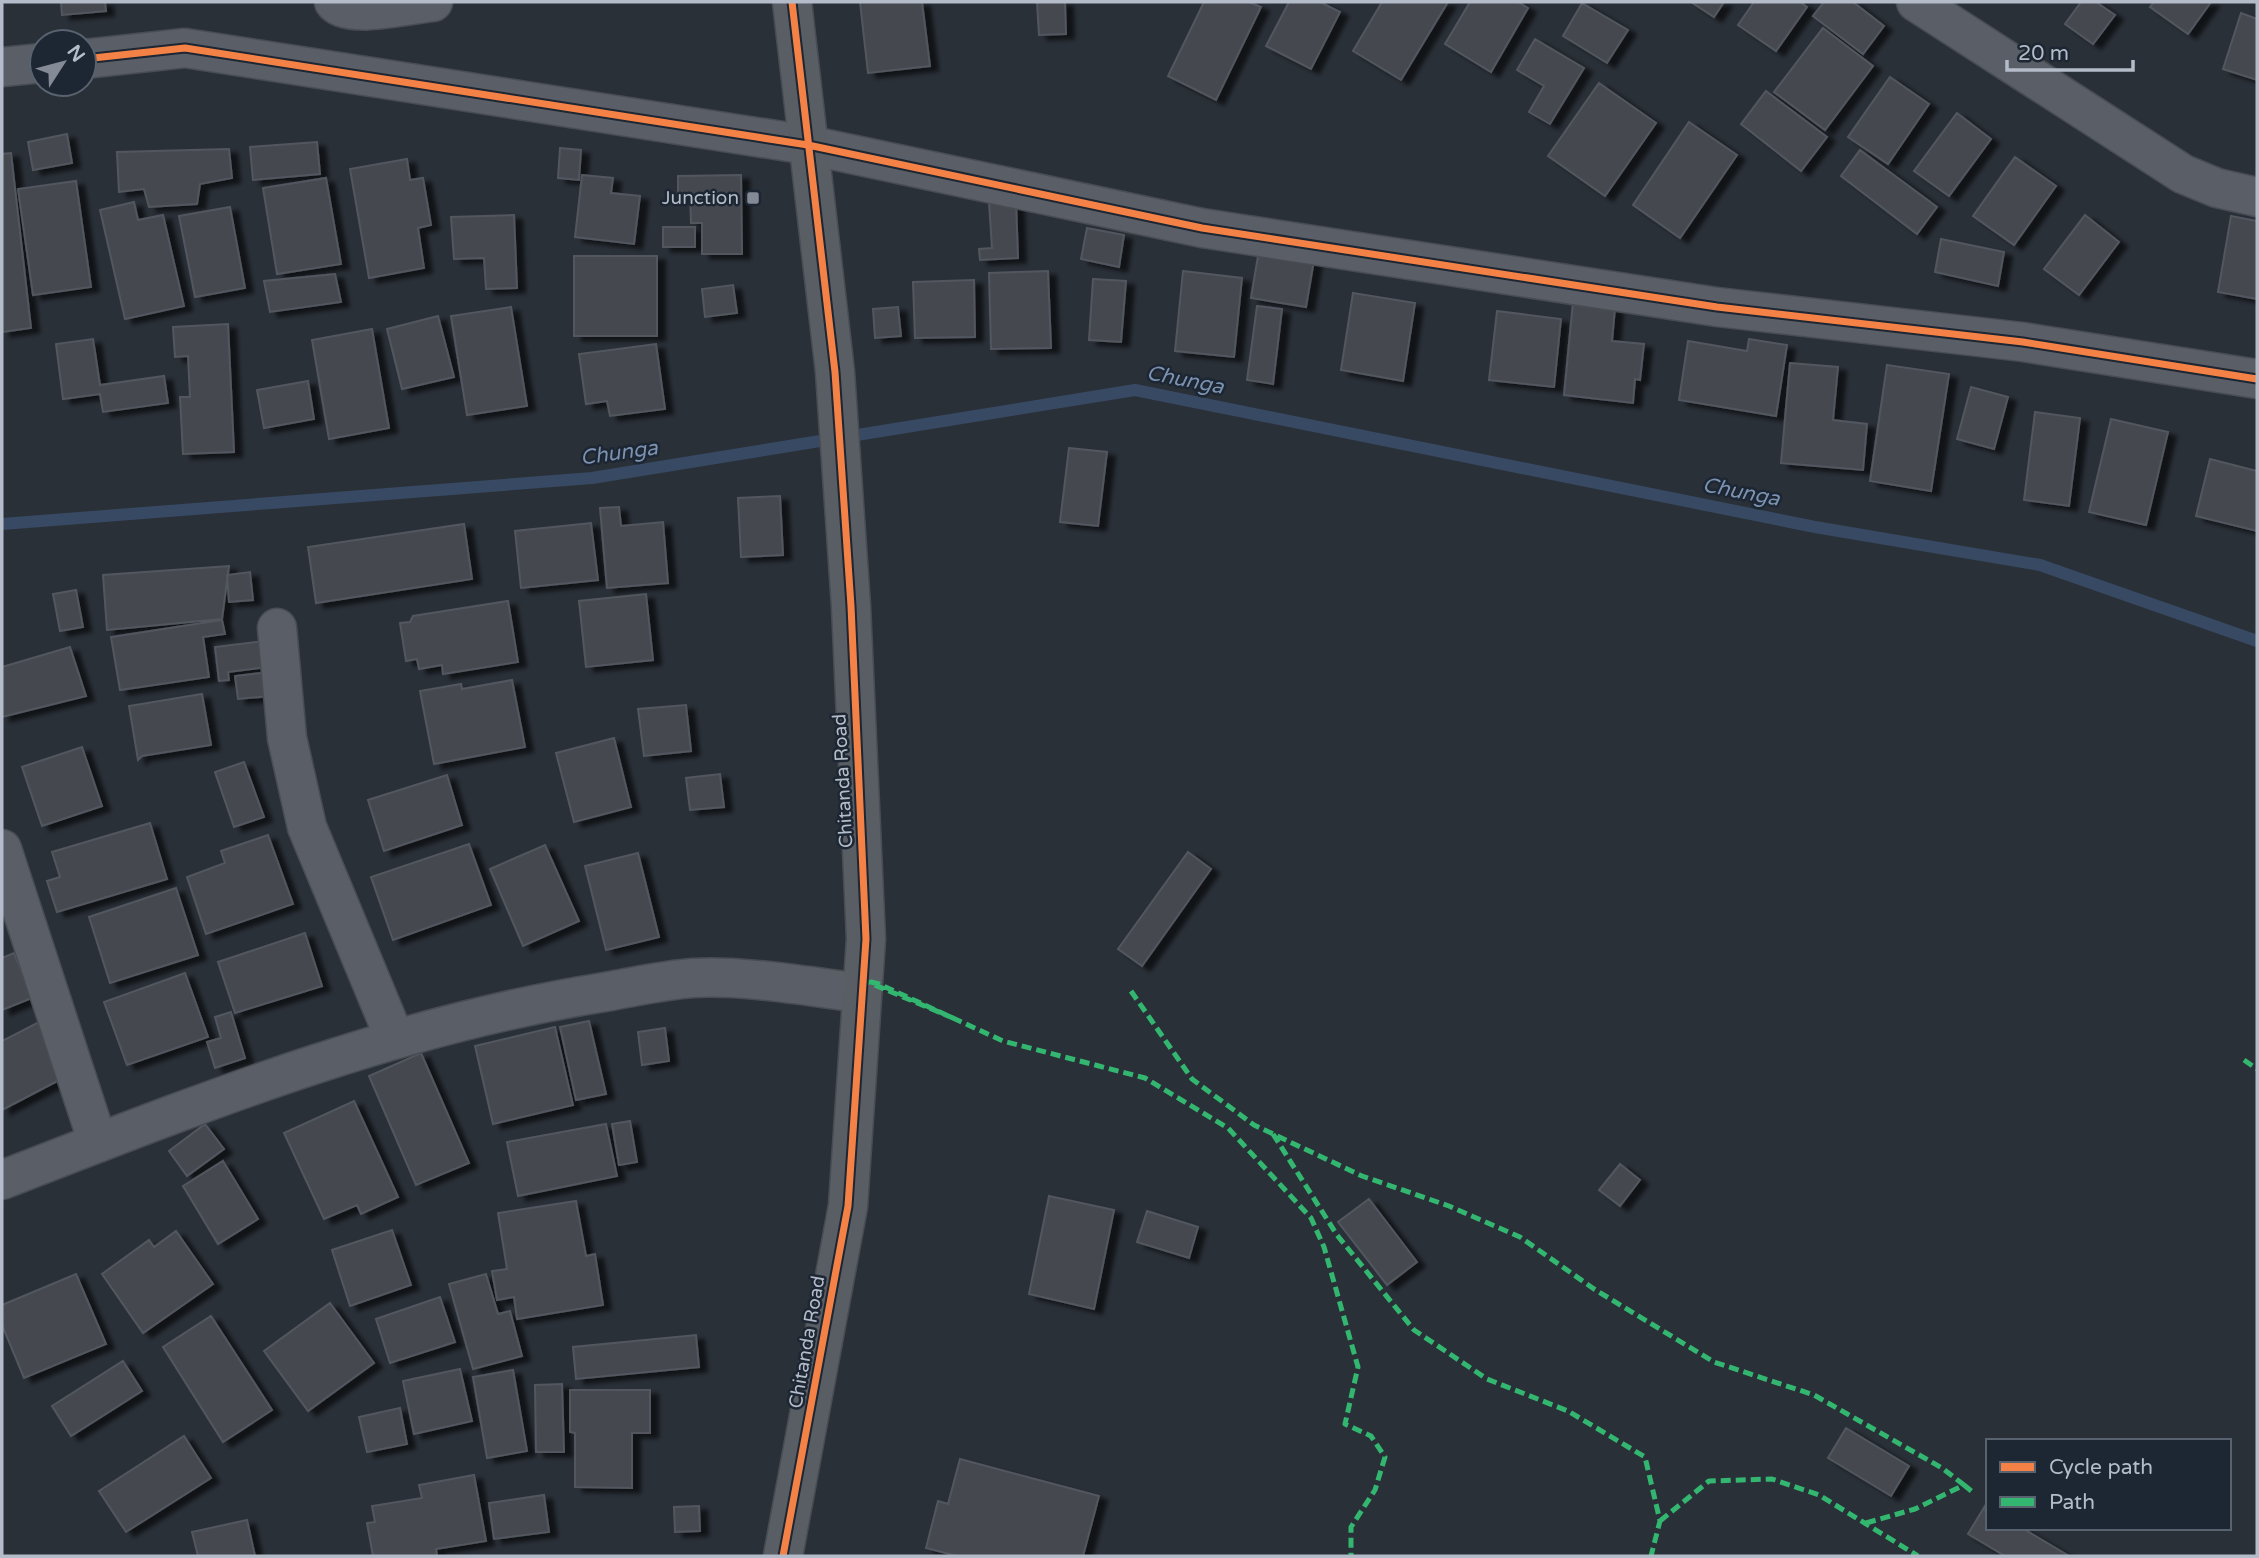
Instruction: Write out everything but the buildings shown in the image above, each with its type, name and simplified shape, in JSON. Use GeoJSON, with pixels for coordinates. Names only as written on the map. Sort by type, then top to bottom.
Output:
{"type":"FeatureCollection","features":[{"type":"Feature","properties":{"kind":"street"},"geometry":{"type":"LineString","coordinates":[[334,2],[337,7],[352,12],[433,2]]}},
{"type":"Feature","properties":{"kind":"street","name":"Chitanda Road"},"geometry":{"type":"LineString","coordinates":[[783,1556],[848,1206],[866,939],[835,372],[792,2]]}},
{"type":"Feature","properties":{"kind":"street"},"geometry":{"type":"LineString","coordinates":[[1916,2],[2183,174],[2217,188],[2257,197]]}},
{"type":"Feature","properties":{"kind":"street"},"geometry":{"type":"LineString","coordinates":[[98,57],[185,48],[808,145],[1202,228],[1703,305],[2023,342],[2257,379]]}},
{"type":"Feature","properties":{"kind":"street"},"geometry":{"type":"LineString","coordinates":[[2,67],[28,64]]}},
{"type":"Feature","properties":{"kind":"street"},"geometry":{"type":"LineString","coordinates":[[277,628],[287,738],[307,827],[395,1039]]}},
{"type":"Feature","properties":{"kind":"street"},"geometry":{"type":"LineString","coordinates":[[2,849],[98,1143]]}},
{"type":"Feature","properties":{"kind":"street"},"geometry":{"type":"LineString","coordinates":[[2,1180],[98,1143],[395,1039],[456,1021],[547,1002],[694,978],[789,984],[862,993]]}},
{"type":"Feature","properties":{"kind":"waterway","name":"Chunga"},"geometry":{"type":"LineString","coordinates":[[2,524],[592,478],[1135,390],[1815,527],[2040,565],[2257,641]]}},
{"type":"Feature","properties":{"kind":"marked path"},"geometry":{"type":"LineString","coordinates":[[953,1018],[863,980],[879,984],[1003,1041],[1145,1078],[1228,1128],[1311,1218],[1324,1247],[1358,1367],[1345,1424],[1371,1436],[1385,1457],[1375,1490],[1351,1527],[1351,1556]]}},
{"type":"Feature","properties":{"kind":"marked path"},"geometry":{"type":"LineString","coordinates":[[1131,991],[1192,1079],[1254,1125],[1362,1176],[1449,1206],[1520,1237],[1594,1289],[1714,1362],[1814,1395],[1942,1468],[1964,1485]]}},
{"type":"Feature","properties":{"kind":"marked path"},"geometry":{"type":"LineString","coordinates":[[2244,1060],[2257,1069]]}},
{"type":"Feature","properties":{"kind":"marked path"},"geometry":{"type":"LineString","coordinates":[[1273,1134],[1337,1235],[1414,1330],[1487,1379],[1568,1411],[1645,1457],[1660,1521],[1651,1556]]}},
{"type":"Feature","properties":{"kind":"marked path"},"geometry":{"type":"LineString","coordinates":[[1660,1521],[1709,1481],[1772,1479],[1819,1495],[1918,1556]]}},
{"type":"Feature","properties":{"kind":"marked path"},"geometry":{"type":"LineString","coordinates":[[1866,1523],[1915,1509],[1964,1485],[1975,1494]]}},
{"type":"Feature","properties":{"kind":"cycle path"},"geometry":{"type":"LineString","coordinates":[[783,1556],[848,1206],[866,939],[851,606],[835,372],[792,2]]}},
{"type":"Feature","properties":{"kind":"cycle path"},"geometry":{"type":"LineString","coordinates":[[98,57],[185,48],[808,145],[1202,228],[1717,307],[2023,342],[2257,379]]}},
{"type":"Feature","properties":{"kind":"place","name":"Junction"},"geometry":{"type":"Point","coordinates":[753,198]}}]}
